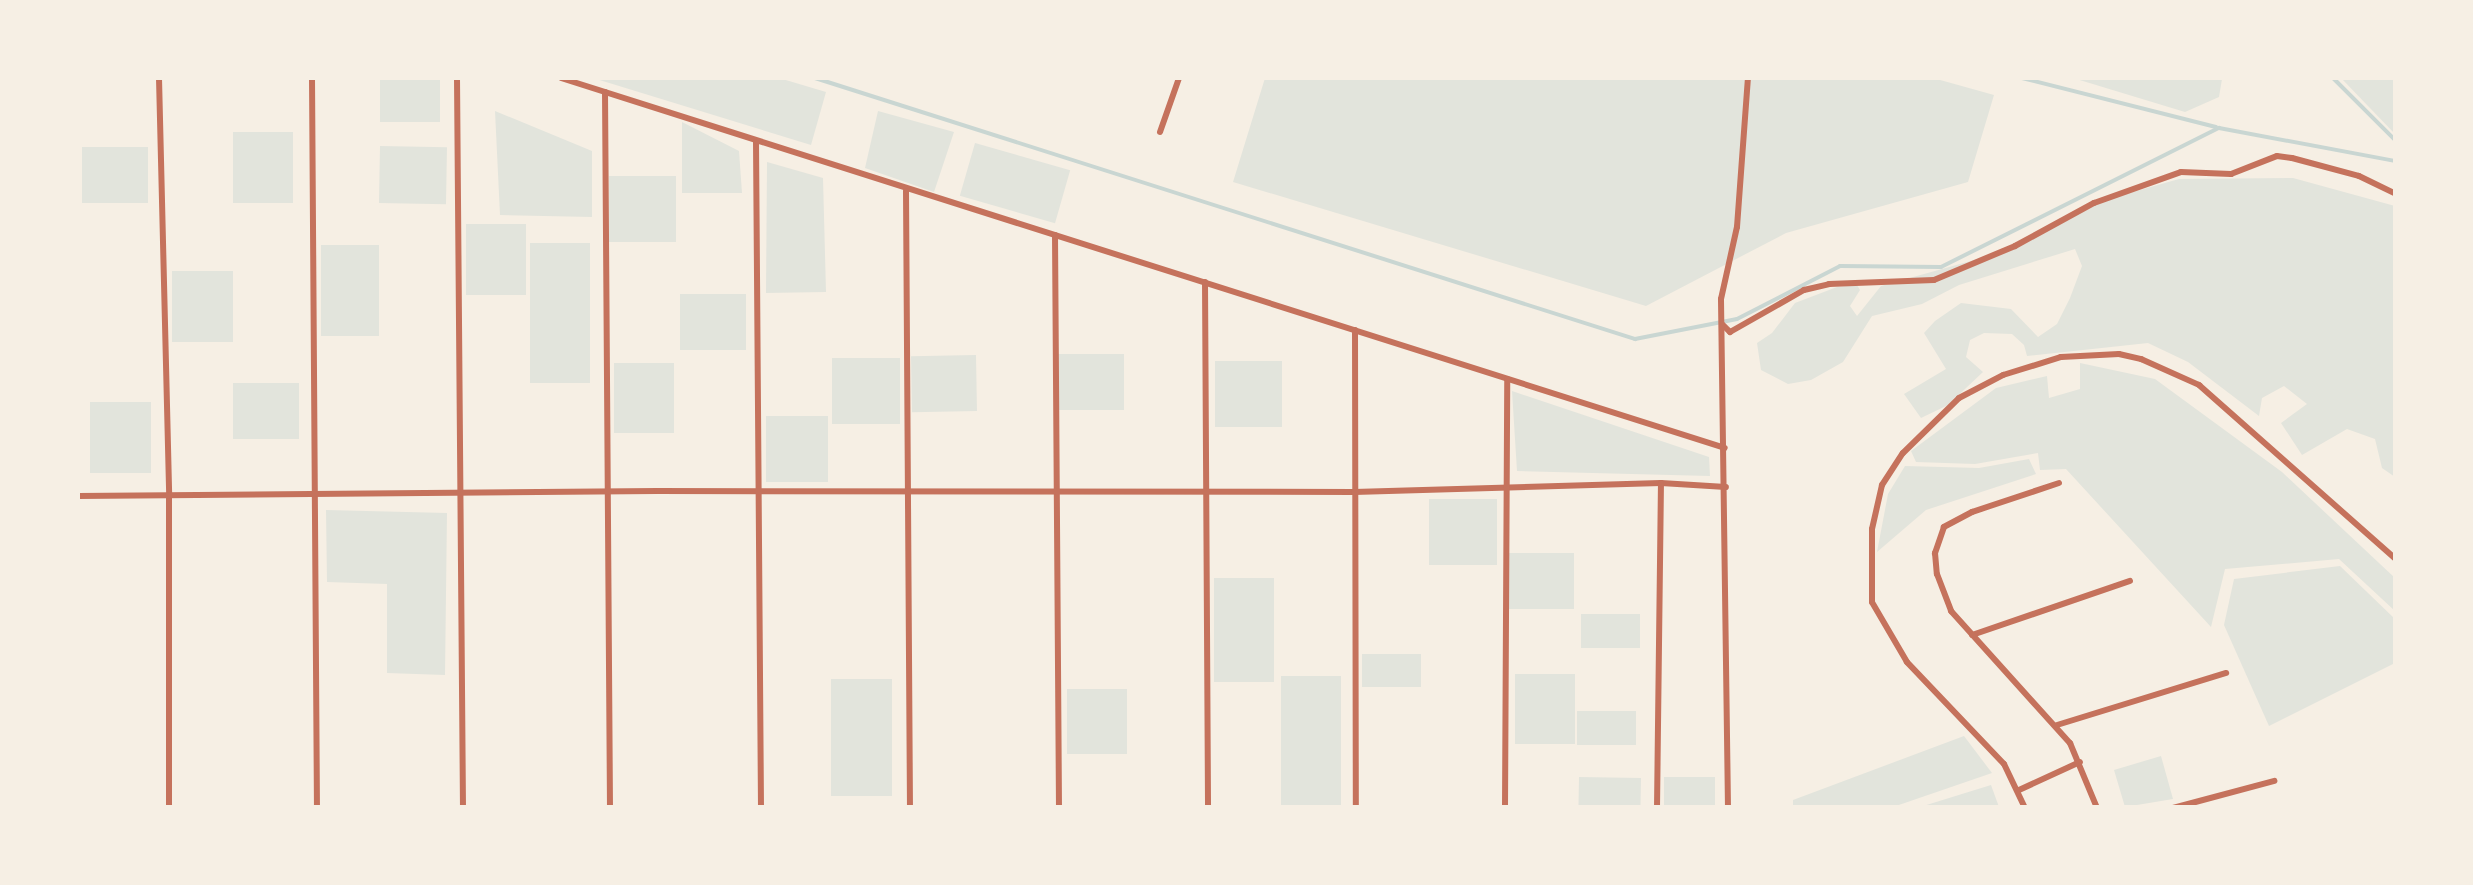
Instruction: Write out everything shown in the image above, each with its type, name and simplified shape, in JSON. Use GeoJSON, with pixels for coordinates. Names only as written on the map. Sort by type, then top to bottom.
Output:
{"type":"FeatureCollection","features":[{"type":"Feature","properties":{"kind":"street"},"geometry":{"type":"LineString","coordinates":[[159,78],[168,495],[169,808]]}},
{"type":"Feature","properties":{"kind":"street"},"geometry":{"type":"LineString","coordinates":[[312,78],[317,808]]}},
{"type":"Feature","properties":{"kind":"street"},"geometry":{"type":"LineString","coordinates":[[457,78],[463,808]]}},
{"type":"Feature","properties":{"kind":"street"},"geometry":{"type":"LineString","coordinates":[[561,78],[906,191],[1726,448]]}},
{"type":"Feature","properties":{"kind":"street"},"geometry":{"type":"LineString","coordinates":[[1160,132],[1178,78]]}},
{"type":"Feature","properties":{"kind":"street"},"geometry":{"type":"LineString","coordinates":[[1728,808],[1722,314],[1741,196],[1748,78]]}},
{"type":"Feature","properties":{"kind":"street"},"geometry":{"type":"LineString","coordinates":[[605,92],[610,808]]}},
{"type":"Feature","properties":{"kind":"street"},"geometry":{"type":"LineString","coordinates":[[756,142],[761,808]]}},
{"type":"Feature","properties":{"kind":"street"},"geometry":{"type":"LineString","coordinates":[[1722,324],[1730,332],[1804,290],[1829,284],[1934,280],[2014,246],[2094,203],[2181,172],[2231,174],[2277,156],[2370,180],[2396,194]]}},
{"type":"Feature","properties":{"kind":"street"},"geometry":{"type":"LineString","coordinates":[[906,191],[910,808]]}},
{"type":"Feature","properties":{"kind":"street"},"geometry":{"type":"LineString","coordinates":[[1055,235],[1059,808]]}},
{"type":"Feature","properties":{"kind":"street"},"geometry":{"type":"LineString","coordinates":[[1205,282],[1208,808]]}},
{"type":"Feature","properties":{"kind":"street"},"geometry":{"type":"LineString","coordinates":[[1355,330],[1356,808]]}},
{"type":"Feature","properties":{"kind":"street"},"geometry":{"type":"LineString","coordinates":[[2025,808],[2018,790],[1982,740],[1907,662],[1880,620],[1870,580],[1872,529],[1882,485],[1938,415],[1980,385],[2024,367],[2085,354],[2119,354],[2164,368],[2199,385],[2396,559]]}},
{"type":"Feature","properties":{"kind":"street"},"geometry":{"type":"LineString","coordinates":[[1505,808],[1507,378]]}},
{"type":"Feature","properties":{"kind":"street"},"geometry":{"type":"LineString","coordinates":[[78,496],[1354,492],[1661,483],[1726,487]]}},
{"type":"Feature","properties":{"kind":"street"},"geometry":{"type":"LineString","coordinates":[[1657,808],[1661,483]]}},
{"type":"Feature","properties":{"kind":"street"},"geometry":{"type":"LineString","coordinates":[[2059,483],[1972,512],[1944,526],[1935,553],[1937,574],[1951,611],[2057,725],[2080,762],[2097,808]]}},
{"type":"Feature","properties":{"kind":"street"},"geometry":{"type":"LineString","coordinates":[[1972,635],[2130,581]]}},
{"type":"Feature","properties":{"kind":"street"},"geometry":{"type":"LineString","coordinates":[[2057,725],[2226,672]]}},
{"type":"Feature","properties":{"kind":"street"},"geometry":{"type":"LineString","coordinates":[[2018,790],[2080,762]]}},
{"type":"Feature","properties":{"kind":"street"},"geometry":{"type":"LineString","coordinates":[[2173,808],[2274,780]]}},
{"type":"Feature","properties":{"kind":"shaded area"},"geometry":{"type":"Polygon","coordinates":[[[380,78],[440,78],[440,122],[380,122],[380,78]]]}},
{"type":"Feature","properties":{"kind":"shaded area"},"geometry":{"type":"Polygon","coordinates":[[[593,78],[779,78],[826,92],[811,145],[593,78]]]}},
{"type":"Feature","properties":{"kind":"shaded area"},"geometry":{"type":"Polygon","coordinates":[[[1265,78],[1933,78],[1994,95],[1968,182],[1786,233],[1646,306],[1233,182],[1265,78]]]}},
{"type":"Feature","properties":{"kind":"shaded area"},"geometry":{"type":"Polygon","coordinates":[[[2073,78],[2222,79],[2219,97],[2185,112],[2073,78]]]}},
{"type":"Feature","properties":{"kind":"shaded area"},"geometry":{"type":"Polygon","coordinates":[[[2341,78],[2395,78],[2395,134],[2341,78]]]}},
{"type":"Feature","properties":{"kind":"shaded area"},"geometry":{"type":"Polygon","coordinates":[[[495,111],[592,151],[592,217],[500,215],[495,111]]]}},
{"type":"Feature","properties":{"kind":"shaded area"},"geometry":{"type":"Polygon","coordinates":[[[878,111],[954,132],[934,192],[865,168],[878,111]]]}},
{"type":"Feature","properties":{"kind":"shaded area"},"geometry":{"type":"Polygon","coordinates":[[[682,122],[739,151],[742,193],[682,193],[682,122]]]}},
{"type":"Feature","properties":{"kind":"shaded area"},"geometry":{"type":"Polygon","coordinates":[[[233,132],[293,132],[293,203],[233,203],[233,132]]]}},
{"type":"Feature","properties":{"kind":"shaded area"},"geometry":{"type":"Polygon","coordinates":[[[975,143],[1070,170],[1055,223],[960,196],[975,143]]]}},
{"type":"Feature","properties":{"kind":"shaded area"},"geometry":{"type":"Polygon","coordinates":[[[380,146],[447,147],[446,204],[379,203],[380,146]]]}},
{"type":"Feature","properties":{"kind":"shaded area"},"geometry":{"type":"Polygon","coordinates":[[[82,147],[148,147],[148,203],[82,203],[82,147]]]}},
{"type":"Feature","properties":{"kind":"shaded area"},"geometry":{"type":"Polygon","coordinates":[[[767,162],[823,178],[826,292],[766,293],[767,162]]]}},
{"type":"Feature","properties":{"kind":"shaded area"},"geometry":{"type":"Polygon","coordinates":[[[609,176],[676,176],[676,242],[609,242],[609,176]]]}},
{"type":"Feature","properties":{"kind":"shaded area"},"geometry":{"type":"Polygon","coordinates":[[[2293,178],[2395,206],[2395,477],[2382,468],[2375,439],[2347,429],[2302,455],[2281,423],[2307,404],[2284,386],[2262,398],[2259,416],[2188,362],[2148,343],[2027,356],[2024,345],[2012,334],[1984,333],[1970,340],[1966,357],[1983,372],[1948,405],[1921,418],[1904,394],[1946,369],[1924,333],[1961,303],[2011,309],[2038,337],[2057,324],[2070,298],[2082,266],[2075,249],[1959,285],[1922,304],[1872,316],[1843,362],[1811,380],[1788,384],[1761,370],[1757,343],[1772,333],[1795,303],[1837,287],[1857,285],[1860,290],[1850,306],[1857,316],[1881,286],[2003,252],[2094,203],[2179,179],[2293,178]]]}},
{"type":"Feature","properties":{"kind":"shaded area"},"geometry":{"type":"Polygon","coordinates":[[[466,224],[526,224],[526,295],[466,295],[466,224]]]}},
{"type":"Feature","properties":{"kind":"shaded area"},"geometry":{"type":"Polygon","coordinates":[[[530,243],[590,243],[590,383],[530,383],[530,243]]]}},
{"type":"Feature","properties":{"kind":"shaded area"},"geometry":{"type":"Polygon","coordinates":[[[321,245],[379,245],[379,336],[321,336],[321,245]]]}},
{"type":"Feature","properties":{"kind":"shaded area"},"geometry":{"type":"Polygon","coordinates":[[[172,271],[233,271],[233,342],[172,342],[172,271]]]}},
{"type":"Feature","properties":{"kind":"shaded area"},"geometry":{"type":"Polygon","coordinates":[[[680,294],[746,294],[746,350],[680,350],[680,294]]]}},
{"type":"Feature","properties":{"kind":"shaded area"},"geometry":{"type":"Polygon","coordinates":[[[1058,354],[1124,354],[1124,410],[1058,410],[1058,354]]]}},
{"type":"Feature","properties":{"kind":"shaded area"},"geometry":{"type":"Polygon","coordinates":[[[976,355],[977,411],[912,412],[911,356],[976,355]]]}},
{"type":"Feature","properties":{"kind":"shaded area"},"geometry":{"type":"Polygon","coordinates":[[[832,358],[900,358],[900,424],[832,424],[832,358]]]}},
{"type":"Feature","properties":{"kind":"shaded area"},"geometry":{"type":"Polygon","coordinates":[[[1215,361],[1282,361],[1282,427],[1215,427],[1215,361]]]}},
{"type":"Feature","properties":{"kind":"shaded area"},"geometry":{"type":"Polygon","coordinates":[[[614,363],[674,363],[674,433],[614,433],[614,363]]]}},
{"type":"Feature","properties":{"kind":"shaded area"},"geometry":{"type":"Polygon","coordinates":[[[2080,363],[2155,379],[2282,472],[2395,578],[2395,611],[2339,559],[2225,569],[2211,627],[2066,469],[2040,470],[2038,453],[1975,464],[1916,462],[1911,451],[1996,388],[2047,376],[2049,398],[2080,389],[2080,363]]]}},
{"type":"Feature","properties":{"kind":"shaded area"},"geometry":{"type":"Polygon","coordinates":[[[233,383],[299,383],[299,439],[233,439],[233,383]]]}},
{"type":"Feature","properties":{"kind":"shaded area"},"geometry":{"type":"Polygon","coordinates":[[[1512,391],[1709,457],[1710,476],[1517,471],[1512,391]]]}},
{"type":"Feature","properties":{"kind":"shaded area"},"geometry":{"type":"Polygon","coordinates":[[[90,402],[151,402],[151,473],[90,473],[90,402]]]}},
{"type":"Feature","properties":{"kind":"shaded area"},"geometry":{"type":"Polygon","coordinates":[[[766,416],[828,416],[828,482],[766,482],[766,416]]]}},
{"type":"Feature","properties":{"kind":"shaded area"},"geometry":{"type":"Polygon","coordinates":[[[2029,459],[2036,474],[1926,510],[1877,552],[1888,494],[1905,466],[1979,468],[2029,459]]]}},
{"type":"Feature","properties":{"kind":"shaded area"},"geometry":{"type":"Polygon","coordinates":[[[1429,499],[1497,499],[1497,565],[1429,565],[1429,499]]]}},
{"type":"Feature","properties":{"kind":"shaded area"},"geometry":{"type":"Polygon","coordinates":[[[326,510],[447,513],[445,675],[387,673],[387,584],[327,582],[326,510]]]}},
{"type":"Feature","properties":{"kind":"shaded area"},"geometry":{"type":"Polygon","coordinates":[[[1508,553],[1574,553],[1574,609],[1508,609],[1508,553]]]}},
{"type":"Feature","properties":{"kind":"shaded area"},"geometry":{"type":"Polygon","coordinates":[[[2340,566],[2395,619],[2395,663],[2269,726],[2224,625],[2234,579],[2340,566]]]}},
{"type":"Feature","properties":{"kind":"shaded area"},"geometry":{"type":"Polygon","coordinates":[[[1214,578],[1274,578],[1274,682],[1214,682],[1214,578]]]}},
{"type":"Feature","properties":{"kind":"shaded area"},"geometry":{"type":"Polygon","coordinates":[[[1581,614],[1640,614],[1640,648],[1581,648],[1581,614]]]}},
{"type":"Feature","properties":{"kind":"shaded area"},"geometry":{"type":"Polygon","coordinates":[[[1362,654],[1421,654],[1421,687],[1362,687],[1362,654]]]}},
{"type":"Feature","properties":{"kind":"shaded area"},"geometry":{"type":"Polygon","coordinates":[[[1515,674],[1575,674],[1575,744],[1515,744],[1515,674]]]}},
{"type":"Feature","properties":{"kind":"shaded area"},"geometry":{"type":"Polygon","coordinates":[[[1281,676],[1341,676],[1341,807],[1281,807],[1281,676]]]}},
{"type":"Feature","properties":{"kind":"shaded area"},"geometry":{"type":"Polygon","coordinates":[[[831,679],[892,679],[892,796],[831,796],[831,679]]]}},
{"type":"Feature","properties":{"kind":"shaded area"},"geometry":{"type":"Polygon","coordinates":[[[1067,689],[1127,689],[1127,754],[1067,754],[1067,689]]]}},
{"type":"Feature","properties":{"kind":"shaded area"},"geometry":{"type":"Polygon","coordinates":[[[1577,711],[1636,711],[1636,745],[1577,745],[1577,711]]]}},
{"type":"Feature","properties":{"kind":"shaded area"},"geometry":{"type":"Polygon","coordinates":[[[1964,736],[1992,773],[1893,807],[1793,807],[1793,800],[1964,736]]]}},
{"type":"Feature","properties":{"kind":"shaded area"},"geometry":{"type":"Polygon","coordinates":[[[2161,756],[2173,799],[2125,807],[2114,770],[2161,756]]]}},
{"type":"Feature","properties":{"kind":"shaded area"},"geometry":{"type":"Polygon","coordinates":[[[1579,777],[1641,778],[1640,808],[1578,807],[1579,777]]]}},
{"type":"Feature","properties":{"kind":"shaded area"},"geometry":{"type":"Polygon","coordinates":[[[1664,777],[1715,777],[1715,807],[1664,807],[1664,777]]]}},
{"type":"Feature","properties":{"kind":"shaded area"},"geometry":{"type":"Polygon","coordinates":[[[1991,785],[1999,807],[1920,807],[1991,785]]]}},
{"type":"Feature","properties":{"kind":"waterway"},"geometry":{"type":"LineString","coordinates":[[815,78],[1635,339],[1737,319],[1840,266],[1941,267],[2219,128],[2396,161]]}},
{"type":"Feature","properties":{"kind":"waterway"},"geometry":{"type":"LineString","coordinates":[[2022,78],[2216,127]]}},
{"type":"Feature","properties":{"kind":"waterway"},"geometry":{"type":"LineString","coordinates":[[2333,78],[2396,141]]}}]}
